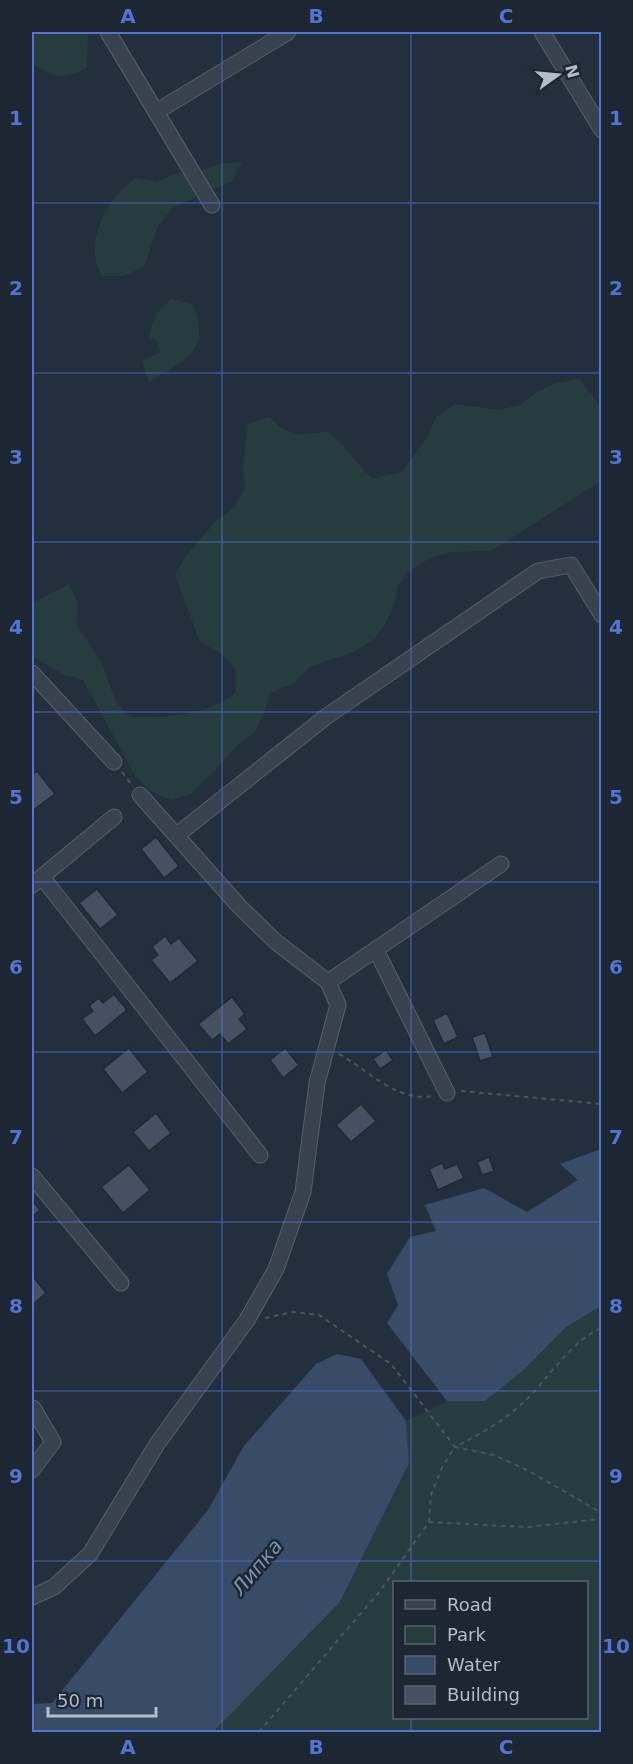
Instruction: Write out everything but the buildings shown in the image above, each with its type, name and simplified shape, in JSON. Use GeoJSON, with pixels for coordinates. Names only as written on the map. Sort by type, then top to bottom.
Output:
{"type":"FeatureCollection","features":[{"type":"Feature","properties":{"kind":"street"},"geometry":{"type":"LineString","coordinates":[[108,32],[212,205]]}},
{"type":"Feature","properties":{"kind":"street"},"geometry":{"type":"LineString","coordinates":[[156,112],[288,32]]}},
{"type":"Feature","properties":{"kind":"street"},"geometry":{"type":"LineString","coordinates":[[542,32],[602,130]]}},
{"type":"Feature","properties":{"kind":"street"},"geometry":{"type":"LineString","coordinates":[[177,835],[327,716],[538,571],[571,565],[602,615]]}},
{"type":"Feature","properties":{"kind":"street"},"geometry":{"type":"LineString","coordinates":[[32,673],[114,762]]}},
{"type":"Feature","properties":{"kind":"street"},"geometry":{"type":"LineString","coordinates":[[32,1597],[54,1587],[90,1554],[157,1444],[251,1312],[276,1269],[303,1192],[317,1083],[338,1005],[328,982],[276,942],[239,906],[140,795]]}},
{"type":"Feature","properties":{"kind":"street"},"geometry":{"type":"LineString","coordinates":[[114,817],[37,881],[260,1155]]}},
{"type":"Feature","properties":{"kind":"street"},"geometry":{"type":"LineString","coordinates":[[328,982],[501,864]]}},
{"type":"Feature","properties":{"kind":"street"},"geometry":{"type":"LineString","coordinates":[[376,950],[447,1094]]}},
{"type":"Feature","properties":{"kind":"street"},"geometry":{"type":"LineString","coordinates":[[32,1176],[121,1283]]}},
{"type":"Feature","properties":{"kind":"street"},"geometry":{"type":"LineString","coordinates":[[32,1470],[53,1442],[33,1408]]}},
{"type":"Feature","properties":{"kind":"path"},"geometry":{"type":"LineString","coordinates":[[114,762],[140,795]]}},
{"type":"Feature","properties":{"kind":"path"},"geometry":{"type":"LineString","coordinates":[[251,1312],[266,1318],[292,1312],[319,1315],[391,1364],[455,1447],[494,1455],[529,1471],[602,1514],[599,1519]]}},
{"type":"Feature","properties":{"kind":"path"},"geometry":{"type":"LineString","coordinates":[[259,1732],[380,1591],[429,1522],[431,1495],[442,1467],[455,1447],[493,1428],[528,1398],[557,1362],[602,1328]]}},
{"type":"Feature","properties":{"kind":"path"},"geometry":{"type":"LineString","coordinates":[[429,1522],[527,1527],[599,1519]]}},
{"type":"Feature","properties":{"kind":"path"},"geometry":{"type":"LineString","coordinates":[[599,1519],[602,1522]]}},
{"type":"Feature","properties":{"kind":"green space"},"geometry":{"type":"Polygon","coordinates":[[[36,32],[88,32],[87,68],[58,76],[32,63],[32,35],[36,32]]]}},
{"type":"Feature","properties":{"kind":"green space"},"geometry":{"type":"Polygon","coordinates":[[[242,162],[232,181],[172,208],[158,226],[144,267],[123,276],[102,276],[95,257],[95,243],[101,221],[119,193],[135,178],[156,182],[177,173],[200,171],[220,164],[242,162]]]}},
{"type":"Feature","properties":{"kind":"green space"},"geometry":{"type":"Polygon","coordinates":[[[171,299],[192,304],[198,320],[197,343],[184,360],[149,382],[142,361],[160,352],[157,342],[149,336],[155,315],[171,299]]]}},
{"type":"Feature","properties":{"kind":"green space"},"geometry":{"type":"Polygon","coordinates":[[[579,379],[601,407],[601,481],[491,551],[452,552],[430,558],[412,569],[398,585],[394,605],[385,625],[372,641],[353,652],[310,667],[294,683],[272,692],[256,731],[238,745],[192,794],[171,800],[151,791],[136,777],[83,680],[63,674],[32,656],[32,603],[69,584],[78,603],[77,626],[101,661],[116,702],[130,717],[186,714],[200,711],[225,700],[236,692],[236,670],[220,653],[200,642],[175,575],[186,556],[215,522],[233,508],[245,489],[243,467],[248,424],[269,417],[290,432],[303,434],[329,431],[372,479],[402,472],[427,438],[436,417],[455,404],[498,410],[520,405],[537,392],[557,383],[579,379]]]}},
{"type":"Feature","properties":{"kind":"green space"},"geometry":{"type":"Polygon","coordinates":[[[601,1306],[601,1732],[213,1732],[340,1602],[409,1463],[406,1421],[447,1401],[485,1401],[525,1369],[566,1327],[601,1306]]]}},
{"type":"Feature","properties":{"kind":"water"},"geometry":{"type":"Polygon","coordinates":[[[601,1149],[601,1306],[566,1327],[525,1369],[485,1401],[447,1401],[387,1323],[398,1305],[387,1274],[410,1237],[436,1231],[425,1205],[484,1188],[527,1212],[578,1180],[560,1164],[601,1149]]]}},
{"type":"Feature","properties":{"kind":"water","name":"Липка"},"geometry":{"type":"Polygon","coordinates":[[[337,1354],[361,1359],[406,1421],[409,1463],[340,1602],[213,1732],[32,1732],[32,1704],[52,1703],[208,1510],[244,1446],[316,1364],[337,1354]]]}}]}
